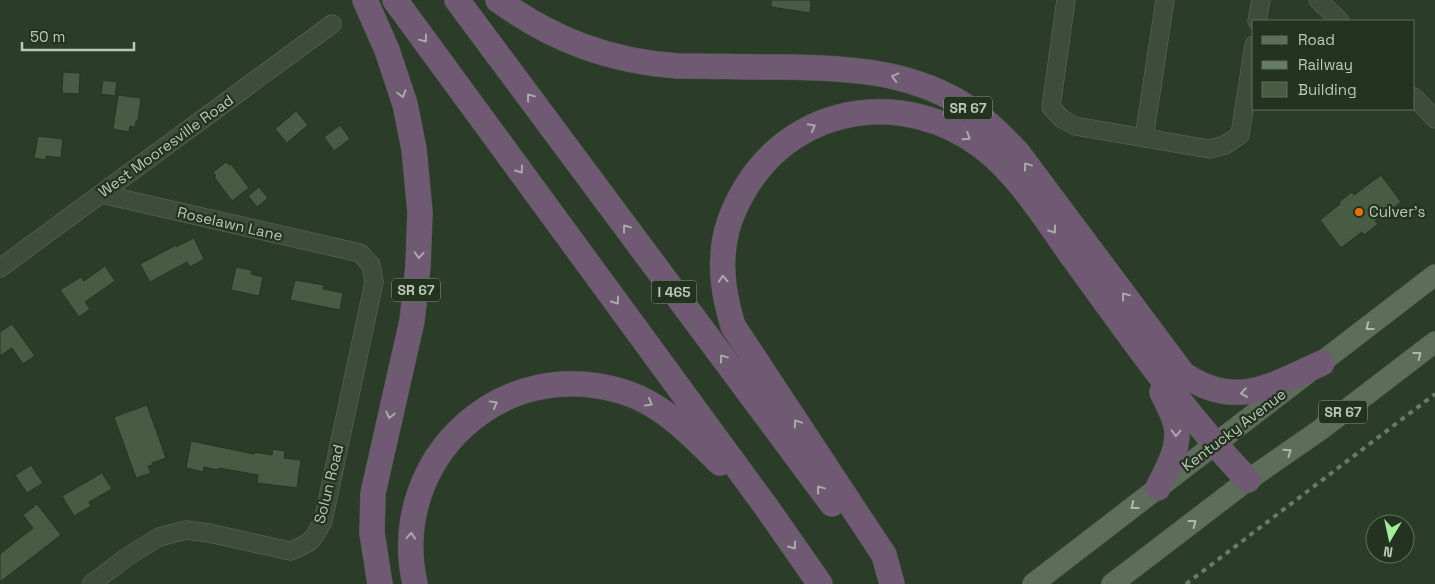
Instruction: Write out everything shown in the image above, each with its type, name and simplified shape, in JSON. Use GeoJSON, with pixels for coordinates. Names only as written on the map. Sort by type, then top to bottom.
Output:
{"type":"FeatureCollection","features":[{"type":"Feature","properties":{"kind":"highway","name":"SR 67"},"geometry":{"type":"LineString","coordinates":[[365,0],[387,50],[405,104],[414,149],[420,212],[418,266],[412,321],[373,492],[372,534],[380,584]]}},
{"type":"Feature","properties":{"kind":"highway"},"geometry":{"type":"LineString","coordinates":[[394,0],[767,508],[820,584]]}},
{"type":"Feature","properties":{"kind":"highway","name":"I 465"},"geometry":{"type":"LineString","coordinates":[[457,0],[892,584]]}},
{"type":"Feature","properties":{"kind":"highway","name":"SR 67"},"geometry":{"type":"LineString","coordinates":[[498,0],[533,24],[555,35],[602,54],[626,60],[678,66],[849,69],[911,81],[951,98],[970,109],[998,131],[1018,153],[1183,374],[1216,391],[1236,394],[1260,389],[1322,363]]}},
{"type":"Feature","properties":{"kind":"highway"},"geometry":{"type":"LineString","coordinates":[[892,584],[884,555],[734,326],[727,305],[723,282],[723,254],[728,225],[739,198],[755,173],[772,154],[794,137],[818,123],[874,111],[902,113],[930,119],[955,129],[982,146],[1011,174],[1145,356],[1221,441]]}},
{"type":"Feature","properties":{"kind":"highway"},"geometry":{"type":"LineString","coordinates":[[1145,356],[1177,429],[1174,451],[1158,488]]}},
{"type":"Feature","properties":{"kind":"highway"},"geometry":{"type":"LineString","coordinates":[[1183,374],[1221,441],[1248,480]]}},
{"type":"Feature","properties":{"kind":"highway"},"geometry":{"type":"LineString","coordinates":[[415,584],[411,554],[414,514],[426,476],[439,453],[456,433],[476,415],[511,395],[536,387],[562,383],[589,384],[627,393],[652,404],[680,425],[767,508]]}},
{"type":"Feature","properties":{"kind":"main road","name":"Kentucky Avenue"},"geometry":{"type":"LineString","coordinates":[[1033,584],[1435,275]]}},
{"type":"Feature","properties":{"kind":"main road","name":"SR 67"},"geometry":{"type":"LineString","coordinates":[[1112,584],[1248,480],[1320,430],[1435,342]]}},
{"type":"Feature","properties":{"kind":"street"},"geometry":{"type":"LineString","coordinates":[[1066,0],[1051,107],[1062,119],[1075,126],[1209,149],[1225,145],[1240,135],[1252,58]]}},
{"type":"Feature","properties":{"kind":"street"},"geometry":{"type":"LineString","coordinates":[[1144,138],[1165,0]]}},
{"type":"Feature","properties":{"kind":"street"},"geometry":{"type":"LineString","coordinates":[[1258,20],[1261,0]]}},
{"type":"Feature","properties":{"kind":"street"},"geometry":{"type":"LineString","coordinates":[[1318,0],[1339,20]]}},
{"type":"Feature","properties":{"kind":"street","name":"West Mooresville Road"},"geometry":{"type":"LineString","coordinates":[[0,268],[332,24]]}},
{"type":"Feature","properties":{"kind":"street"},"geometry":{"type":"LineString","coordinates":[[1415,98],[1435,119]]}},
{"type":"Feature","properties":{"kind":"street","name":"Roselawn Lane"},"geometry":{"type":"LineString","coordinates":[[101,194],[360,253]]}},
{"type":"Feature","properties":{"kind":"street","name":"Solun Road"},"geometry":{"type":"LineString","coordinates":[[91,584],[127,557],[159,537],[186,530],[290,551],[312,540],[323,521],[374,282],[371,265],[360,253]]}},
{"type":"Feature","properties":{"kind":"building"},"geometry":{"type":"Polygon","coordinates":[[[771,0],[811,0],[810,13],[771,7],[771,0]]]}},
{"type":"Feature","properties":{"kind":"building"},"geometry":{"type":"Polygon","coordinates":[[[63,72],[80,73],[79,94],[62,93],[63,72]]]}},
{"type":"Feature","properties":{"kind":"building"},"geometry":{"type":"Polygon","coordinates":[[[103,80],[117,82],[115,96],[101,94],[103,80]]]}},
{"type":"Feature","properties":{"kind":"building"},"geometry":{"type":"Polygon","coordinates":[[[118,95],[141,98],[138,121],[136,121],[135,127],[130,126],[129,132],[113,129],[118,95]]]}},
{"type":"Feature","properties":{"kind":"building"},"geometry":{"type":"Polygon","coordinates":[[[296,111],[308,125],[287,143],[275,129],[296,111]]]}},
{"type":"Feature","properties":{"kind":"building"},"geometry":{"type":"Polygon","coordinates":[[[340,125],[350,139],[334,151],[324,137],[340,125]]]}},
{"type":"Feature","properties":{"kind":"building"},"geometry":{"type":"Polygon","coordinates":[[[38,136],[63,139],[61,158],[46,156],[46,160],[34,158],[38,136]]]}},
{"type":"Feature","properties":{"kind":"building"},"geometry":{"type":"Polygon","coordinates":[[[226,162],[229,165],[231,164],[249,188],[232,201],[214,177],[216,176],[213,172],[226,162]]]}},
{"type":"Feature","properties":{"kind":"building","name":"Culver's"},"geometry":{"type":"Polygon","coordinates":[[[1381,175],[1401,202],[1375,221],[1378,224],[1364,235],[1362,232],[1341,248],[1320,220],[1352,192],[1354,195],[1381,175]]]}},
{"type":"Feature","properties":{"kind":"building"},"geometry":{"type":"Polygon","coordinates":[[[259,187],[268,198],[257,207],[248,196],[259,187]]]}},
{"type":"Feature","properties":{"kind":"building"},"geometry":{"type":"Polygon","coordinates":[[[194,238],[204,259],[190,267],[187,262],[150,282],[140,264],[176,245],[176,247],[194,238]]]}},
{"type":"Feature","properties":{"kind":"building"},"geometry":{"type":"Polygon","coordinates":[[[105,266],[115,281],[85,302],[90,309],[79,317],[60,290],[81,277],[84,281],[105,266]]]}},
{"type":"Feature","properties":{"kind":"building"},"geometry":{"type":"Polygon","coordinates":[[[236,267],[252,270],[251,274],[263,277],[259,296],[231,290],[236,267]]]}},
{"type":"Feature","properties":{"kind":"building"},"geometry":{"type":"Polygon","coordinates":[[[295,280],[324,285],[323,289],[343,293],[340,310],[290,300],[295,280]]]}},
{"type":"Feature","properties":{"kind":"building"},"geometry":{"type":"Polygon","coordinates":[[[12,324],[35,356],[23,364],[12,348],[0,356],[0,332],[12,324]]]}},
{"type":"Feature","properties":{"kind":"building"},"geometry":{"type":"Polygon","coordinates":[[[147,405],[166,458],[148,466],[151,473],[136,478],[114,417],[147,405]]]}},
{"type":"Feature","properties":{"kind":"building"},"geometry":{"type":"Polygon","coordinates":[[[191,441],[254,454],[254,452],[272,455],[273,449],[285,451],[284,458],[301,460],[297,488],[257,483],[258,475],[219,468],[218,470],[204,467],[203,472],[186,468],[191,441]]]}},
{"type":"Feature","properties":{"kind":"building"},"geometry":{"type":"Polygon","coordinates":[[[31,465],[43,483],[27,493],[15,475],[31,465]]]}},
{"type":"Feature","properties":{"kind":"building"},"geometry":{"type":"Polygon","coordinates":[[[102,473],[112,489],[89,502],[91,506],[74,516],[62,496],[102,473]]]}},
{"type":"Feature","properties":{"kind":"building"},"geometry":{"type":"Polygon","coordinates":[[[37,504],[61,535],[0,582],[0,554],[33,528],[23,515],[37,504]]]}},
{"type":"Feature","properties":{"kind":"railway"},"geometry":{"type":"LineString","coordinates":[[1186,584],[1435,394]]}},
{"type":"Feature","properties":{"kind":"place","name":"Culver's"},"geometry":{"type":"Point","coordinates":[1359,212]}}]}
